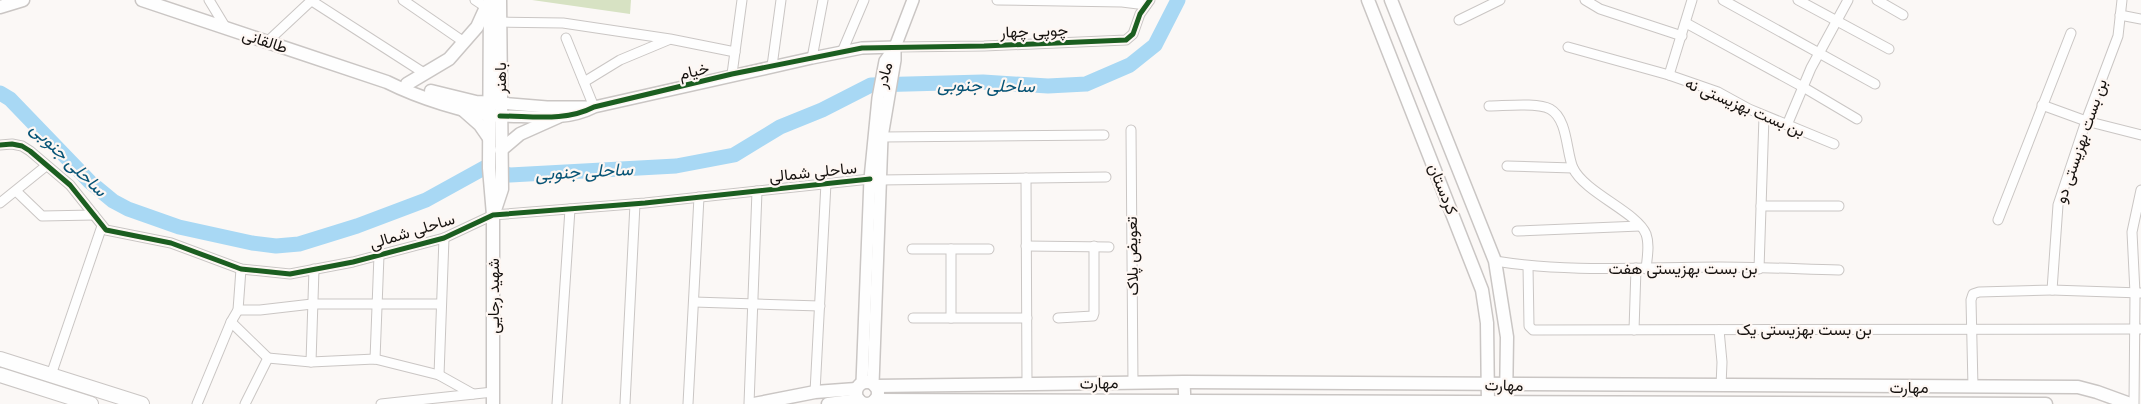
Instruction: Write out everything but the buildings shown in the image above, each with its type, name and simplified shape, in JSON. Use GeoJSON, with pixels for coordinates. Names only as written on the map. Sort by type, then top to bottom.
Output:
{"type":"FeatureCollection","features":[{"type":"Feature","properties":{"kind":"main road"},"geometry":{"type":"LineString","coordinates":[[0,7],[23,0]]}},
{"type":"Feature","properties":{"kind":"main road","name":"طالقانی"},"geometry":{"type":"LineString","coordinates":[[142,0],[387,82],[406,92],[459,107],[495,109]]}},
{"type":"Feature","properties":{"kind":"main road","name":"باهنر"},"geometry":{"type":"LineString","coordinates":[[496,189],[495,109],[500,0]]}},
{"type":"Feature","properties":{"kind":"main road","name":"کردستان"},"geometry":{"type":"LineString","coordinates":[[1368,0],[1482,290],[1487,323],[1488,404]]}},
{"type":"Feature","properties":{"kind":"main road","name":"کردستان"},"geometry":{"type":"LineString","coordinates":[[1391,0],[1495,261],[1506,337],[1506,404]]}},
{"type":"Feature","properties":{"kind":"main road"},"geometry":{"type":"LineString","coordinates":[[407,84],[449,59],[477,26],[488,3]]}},
{"type":"Feature","properties":{"kind":"main road","name":"باهنر"},"geometry":{"type":"LineString","coordinates":[[488,3],[495,109]]}},
{"type":"Feature","properties":{"kind":"main road","name":"طالقانی"},"geometry":{"type":"LineString","coordinates":[[387,82],[407,84],[495,109]]}},
{"type":"Feature","properties":{"kind":"main road"},"geometry":{"type":"LineString","coordinates":[[459,107],[475,120],[495,148],[520,134],[558,117]]}},
{"type":"Feature","properties":{"kind":"main road","name":"شهید رجایی"},"geometry":{"type":"LineString","coordinates":[[493,398],[493,215],[496,189]]}},
{"type":"Feature","properties":{"kind":"main road"},"geometry":{"type":"LineString","coordinates":[[0,359],[142,404]]}},
{"type":"Feature","properties":{"kind":"main road"},"geometry":{"type":"LineString","coordinates":[[0,375],[91,404]]}},
{"type":"Feature","properties":{"kind":"main road","name":"مهارت"},"geometry":{"type":"LineString","coordinates":[[828,404],[866,396],[1027,383],[1184,382],[2078,387],[2130,404]]}},
{"type":"Feature","properties":{"kind":"main road"},"geometry":{"type":"LineString","coordinates":[[1719,403],[1721,386]]}},
{"type":"Feature","properties":{"kind":"main road"},"geometry":{"type":"LineString","coordinates":[[1973,386],[1974,403]]}},
{"type":"Feature","properties":{"kind":"main road","name":"مهارت"},"geometry":{"type":"LineString","coordinates":[[754,404],[815,392],[866,396],[1184,403],[2046,404]]}},
{"type":"Feature","properties":{"kind":"street"},"geometry":{"type":"LineString","coordinates":[[210,0],[226,28]]}},
{"type":"Feature","properties":{"kind":"street"},"geometry":{"type":"LineString","coordinates":[[403,0],[464,42]]}},
{"type":"Feature","properties":{"kind":"street"},"geometry":{"type":"LineString","coordinates":[[475,0],[488,3]]}},
{"type":"Feature","properties":{"kind":"street"},"geometry":{"type":"LineString","coordinates":[[732,74],[742,0]]}},
{"type":"Feature","properties":{"kind":"street"},"geometry":{"type":"LineString","coordinates":[[772,66],[781,0]]}},
{"type":"Feature","properties":{"kind":"street"},"geometry":{"type":"LineString","coordinates":[[812,58],[823,0]]}},
{"type":"Feature","properties":{"kind":"street"},"geometry":{"type":"LineString","coordinates":[[842,52],[864,0]]}},
{"type":"Feature","properties":{"kind":"street"},"geometry":{"type":"LineString","coordinates":[[895,46],[913,0]]}},
{"type":"Feature","properties":{"kind":"street"},"geometry":{"type":"LineString","coordinates":[[997,0],[1148,3]]}},
{"type":"Feature","properties":{"kind":"street"},"geometry":{"type":"LineString","coordinates":[[1585,0],[1600,9],[1682,36]]}},
{"type":"Feature","properties":{"kind":"street"},"geometry":{"type":"LineString","coordinates":[[1669,75],[1692,0]]}},
{"type":"Feature","properties":{"kind":"street"},"geometry":{"type":"LineString","coordinates":[[1723,0],[1875,84]]}},
{"type":"Feature","properties":{"kind":"street"},"geometry":{"type":"LineString","coordinates":[[1798,0],[1889,49]]}},
{"type":"Feature","properties":{"kind":"street"},"geometry":{"type":"LineString","coordinates":[[1787,125],[1819,54],[1848,0]]}},
{"type":"Feature","properties":{"kind":"street"},"geometry":{"type":"LineString","coordinates":[[1877,0],[1903,15]]}},
{"type":"Feature","properties":{"kind":"street","name":"بن بست بهزیستی دو"},"geometry":{"type":"LineString","coordinates":[[2052,290],[2058,205],[2086,121],[2118,36],[2122,0]]}},
{"type":"Feature","properties":{"kind":"street"},"geometry":{"type":"LineString","coordinates":[[267,42],[309,1],[424,73]]}},
{"type":"Feature","properties":{"kind":"street"},"geometry":{"type":"LineString","coordinates":[[1459,20],[1497,1]]}},
{"type":"Feature","properties":{"kind":"street","name":"چوپی چهار"},"geometry":{"type":"LineString","coordinates":[[895,46],[984,46],[1126,40],[1133,34],[1140,14],[1148,3]]}},
{"type":"Feature","properties":{"kind":"street"},"geometry":{"type":"LineString","coordinates":[[2120,15],[2141,19]]}},
{"type":"Feature","properties":{"kind":"street"},"geometry":{"type":"LineString","coordinates":[[500,22],[563,23],[670,39],[735,52]]}},
{"type":"Feature","properties":{"kind":"street"},"geometry":{"type":"LineString","coordinates":[[1686,23],[1804,87],[1857,119]]}},
{"type":"Feature","properties":{"kind":"street"},"geometry":{"type":"LineString","coordinates":[[1998,220],[2071,33]]}},
{"type":"Feature","properties":{"kind":"street"},"geometry":{"type":"LineString","coordinates":[[566,38],[594,107]]}},
{"type":"Feature","properties":{"kind":"street"},"geometry":{"type":"LineString","coordinates":[[584,82],[620,60],[670,39]]}},
{"type":"Feature","properties":{"kind":"street","name":"خیام"},"geometry":{"type":"LineString","coordinates":[[495,109],[558,117],[580,114],[594,107],[732,74],[862,48],[895,46]]}},
{"type":"Feature","properties":{"kind":"street","name":"مادر"},"geometry":{"type":"LineString","coordinates":[[866,396],[875,180],[882,99],[887,75],[885,61],[895,46]]}},
{"type":"Feature","properties":{"kind":"street","name":"بن بست بهزیستی نه"},"geometry":{"type":"LineString","coordinates":[[1568,47],[1669,75],[1718,92],[1728,99],[1764,116],[1834,144]]}},
{"type":"Feature","properties":{"kind":"street","name":"مادر"},"geometry":{"type":"LineString","coordinates":[[875,180],[882,137],[882,99]]}},
{"type":"Feature","properties":{"kind":"street"},"geometry":{"type":"LineString","coordinates":[[2042,105],[2086,121],[2141,135]]}},
{"type":"Feature","properties":{"kind":"street"},"geometry":{"type":"LineString","coordinates":[[1490,106],[1539,106],[1549,108],[1557,114],[1568,142],[1574,168],[1595,191],[1640,226],[1646,235],[1648,246],[1646,269]]}},
{"type":"Feature","properties":{"kind":"street","name":"خیام"},"geometry":{"type":"LineString","coordinates":[[495,109],[594,107]]}},
{"type":"Feature","properties":{"kind":"street"},"geometry":{"type":"LineString","coordinates":[[1759,269],[1764,116]]}},
{"type":"Feature","properties":{"kind":"street","name":"تعویض پلاک"},"geometry":{"type":"LineString","coordinates":[[1131,130],[1133,383]]}},
{"type":"Feature","properties":{"kind":"street"},"geometry":{"type":"LineString","coordinates":[[882,137],[1104,135]]}},
{"type":"Feature","properties":{"kind":"street"},"geometry":{"type":"LineString","coordinates":[[0,145],[12,144],[22,146],[70,185],[102,226],[51,375]]}},
{"type":"Feature","properties":{"kind":"street"},"geometry":{"type":"LineString","coordinates":[[0,203],[46,166]]}},
{"type":"Feature","properties":{"kind":"street"},"geometry":{"type":"LineString","coordinates":[[1507,166],[1574,168]]}},
{"type":"Feature","properties":{"kind":"street","name":"ساحلی شمالی"},"geometry":{"type":"LineString","coordinates":[[102,226],[106,230],[171,243],[241,269],[290,274],[378,255],[444,238],[493,215],[635,204],[826,183],[875,180],[1106,177]]}},
{"type":"Feature","properties":{"kind":"street"},"geometry":{"type":"LineString","coordinates":[[1026,178],[1027,383]]}},
{"type":"Feature","properties":{"kind":"street"},"geometry":{"type":"LineString","coordinates":[[815,392],[826,183]]}},
{"type":"Feature","properties":{"kind":"street"},"geometry":{"type":"LineString","coordinates":[[2134,404],[2138,382],[2138,293],[2132,232],[2137,223],[2141,190]]}},
{"type":"Feature","properties":{"kind":"street"},"geometry":{"type":"LineString","coordinates":[[16,191],[42,216],[94,215]]}},
{"type":"Feature","properties":{"kind":"street"},"geometry":{"type":"LineString","coordinates":[[749,404],[758,191]]}},
{"type":"Feature","properties":{"kind":"street"},"geometry":{"type":"LineString","coordinates":[[688,404],[699,197]]}},
{"type":"Feature","properties":{"kind":"street"},"geometry":{"type":"LineString","coordinates":[[625,404],[635,204]]}},
{"type":"Feature","properties":{"kind":"street"},"geometry":{"type":"LineString","coordinates":[[1761,206],[1839,206]]}},
{"type":"Feature","properties":{"kind":"street"},"geometry":{"type":"LineString","coordinates":[[557,404],[570,209]]}},
{"type":"Feature","properties":{"kind":"street"},"geometry":{"type":"LineString","coordinates":[[1517,231],[1640,226]]}},
{"type":"Feature","properties":{"kind":"street"},"geometry":{"type":"LineString","coordinates":[[439,375],[444,238]]}},
{"type":"Feature","properties":{"kind":"street"},"geometry":{"type":"LineString","coordinates":[[1026,246],[1109,247]]}},
{"type":"Feature","properties":{"kind":"street"},"geometry":{"type":"LineString","coordinates":[[1058,318],[1093,316],[1094,246]]}},
{"type":"Feature","properties":{"kind":"street"},"geometry":{"type":"LineString","coordinates":[[912,249],[989,249]]}},
{"type":"Feature","properties":{"kind":"street"},"geometry":{"type":"LineString","coordinates":[[951,249],[951,318]]}},
{"type":"Feature","properties":{"kind":"street"},"geometry":{"type":"LineString","coordinates":[[375,359],[378,255]]}},
{"type":"Feature","properties":{"kind":"street","name":"بن بست بهزیستی هفت"},"geometry":{"type":"LineString","coordinates":[[1495,261],[1528,266],[1839,270]]}},
{"type":"Feature","properties":{"kind":"street","name":"بن بست بهزیستی یک"},"geometry":{"type":"LineString","coordinates":[[1528,266],[1529,326],[1531,329],[2138,330]]}},
{"type":"Feature","properties":{"kind":"street"},"geometry":{"type":"LineString","coordinates":[[1634,330],[1636,268]]}},
{"type":"Feature","properties":{"kind":"street"},"geometry":{"type":"LineString","coordinates":[[197,404],[231,322],[238,310],[241,269]]}},
{"type":"Feature","properties":{"kind":"street"},"geometry":{"type":"LineString","coordinates":[[311,362],[314,269]]}},
{"type":"Feature","properties":{"kind":"street"},"geometry":{"type":"LineString","coordinates":[[1973,386],[1971,300],[1973,294],[1979,292],[2052,290],[2138,293]]}},
{"type":"Feature","properties":{"kind":"street"},"geometry":{"type":"LineString","coordinates":[[694,302],[820,306]]}},
{"type":"Feature","properties":{"kind":"street"},"geometry":{"type":"LineString","coordinates":[[238,310],[260,310],[312,304],[441,304]]}},
{"type":"Feature","properties":{"kind":"street"},"geometry":{"type":"LineString","coordinates":[[913,318],[1027,318]]}},
{"type":"Feature","properties":{"kind":"street"},"geometry":{"type":"LineString","coordinates":[[231,322],[268,358],[311,362],[375,359],[439,375],[473,394]]}},
{"type":"Feature","properties":{"kind":"street"},"geometry":{"type":"LineString","coordinates":[[1719,330],[1722,362],[1721,386]]}},
{"type":"Feature","properties":{"kind":"street"},"geometry":{"type":"LineString","coordinates":[[246,404],[268,358]]}},
{"type":"Feature","properties":{"kind":"street"},"geometry":{"type":"LineString","coordinates":[[1184,382],[1184,403]]}},
{"type":"Feature","properties":{"kind":"street"},"geometry":{"type":"LineString","coordinates":[[381,404],[473,394],[493,398]]}},
{"type":"Feature","properties":{"kind":"green space"},"geometry":{"type":"Polygon","coordinates":[[[532,0],[631,0],[630,14],[532,0]]]}},
{"type":"Feature","properties":{"kind":"waterway","name":"ساحلی جنوبی"},"geometry":{"type":"LineString","coordinates":[[0,93],[10,99],[90,182],[113,201],[128,209],[179,227],[252,243],[276,246],[299,244],[357,226],[426,200],[484,168],[510,175],[676,166],[734,155],[780,127],[822,110],[871,85],[983,82],[1048,86],[1086,84],[1130,65],[1155,45],[1178,0]]}},
{"type":"Feature","properties":{"kind":"cycle path"},"geometry":{"type":"LineString","coordinates":[[500,116],[548,117],[572,115],[594,107],[732,74],[862,48],[984,46],[1126,40],[1133,34],[1140,14],[1150,0]]}},
{"type":"Feature","properties":{"kind":"cycle path"},"geometry":{"type":"LineString","coordinates":[[0,145],[12,144],[22,146],[30,151],[70,185],[106,230],[171,243],[241,269],[290,274],[353,262],[444,238],[493,215],[645,203],[870,179]]}}]}
